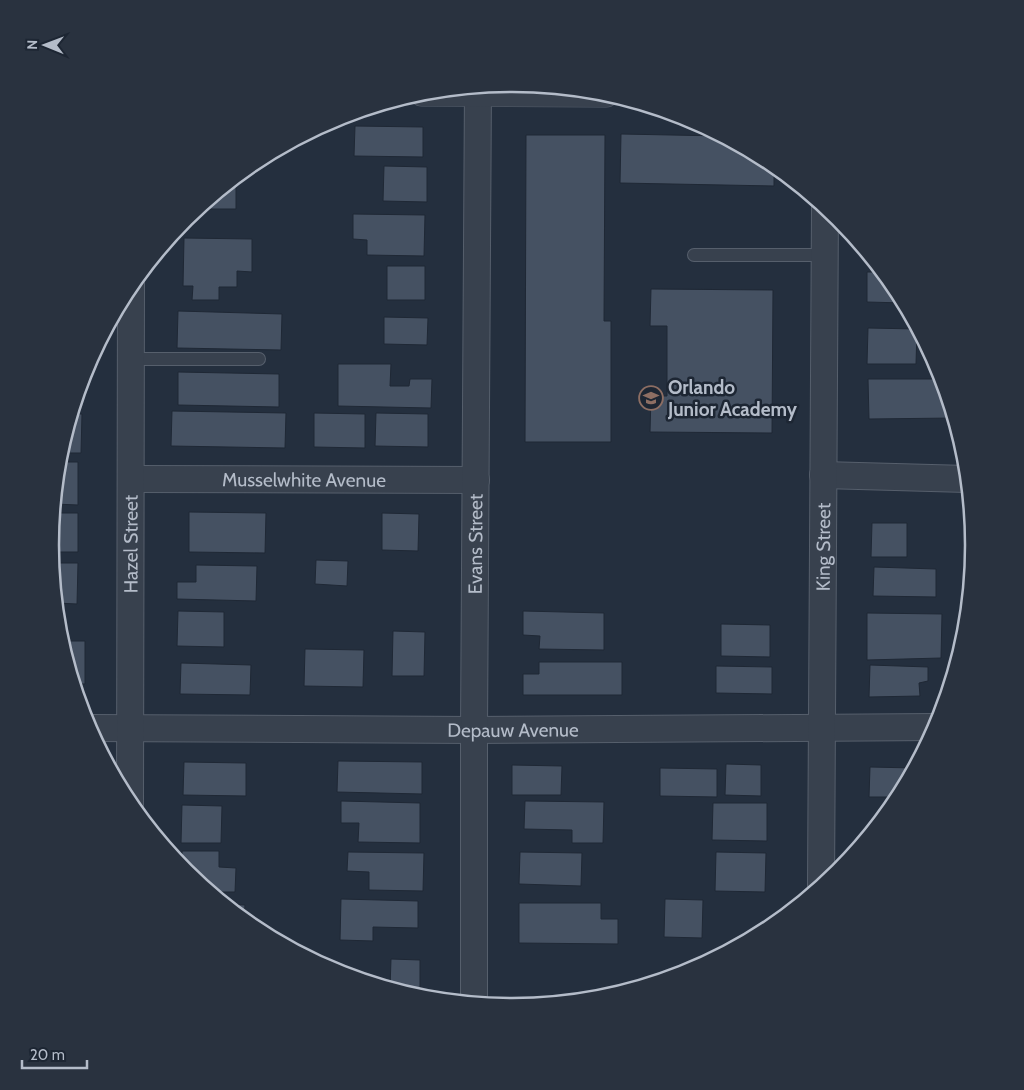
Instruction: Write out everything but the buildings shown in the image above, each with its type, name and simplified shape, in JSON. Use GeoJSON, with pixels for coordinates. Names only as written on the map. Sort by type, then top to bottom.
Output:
{"type":"FeatureCollection","features":[{"type":"Feature","properties":{"kind":"street","name":"Evans Street"},"geometry":{"type":"LineString","coordinates":[[474,996],[478,93]]}},
{"type":"Feature","properties":{"kind":"street","name":"King Street"},"geometry":{"type":"LineString","coordinates":[[821,876],[825,218]]}},
{"type":"Feature","properties":{"kind":"street","name":"Hazel Street"},"geometry":{"type":"LineString","coordinates":[[130,789],[131,299]]}},
{"type":"Feature","properties":{"kind":"street"},"geometry":{"type":"LineString","coordinates":[[824,475],[960,479]]}},
{"type":"Feature","properties":{"kind":"street","name":"Musselwhite Avenue"},"geometry":{"type":"LineString","coordinates":[[132,479],[476,480]]}},
{"type":"Feature","properties":{"kind":"street","name":"Depauw Avenue"},"geometry":{"type":"LineString","coordinates":[[98,728],[474,730],[927,727]]}},
{"type":"Feature","properties":{"kind":"lane"},"geometry":{"type":"LineString","coordinates":[[694,255],[825,255]]}},
{"type":"Feature","properties":{"kind":"lane"},"geometry":{"type":"LineString","coordinates":[[132,359],[259,359]]}},
{"type":"Feature","properties":{"kind":"place","name":"Orlando Junior Academy"},"geometry":{"type":"Point","coordinates":[651,398]}}]}
